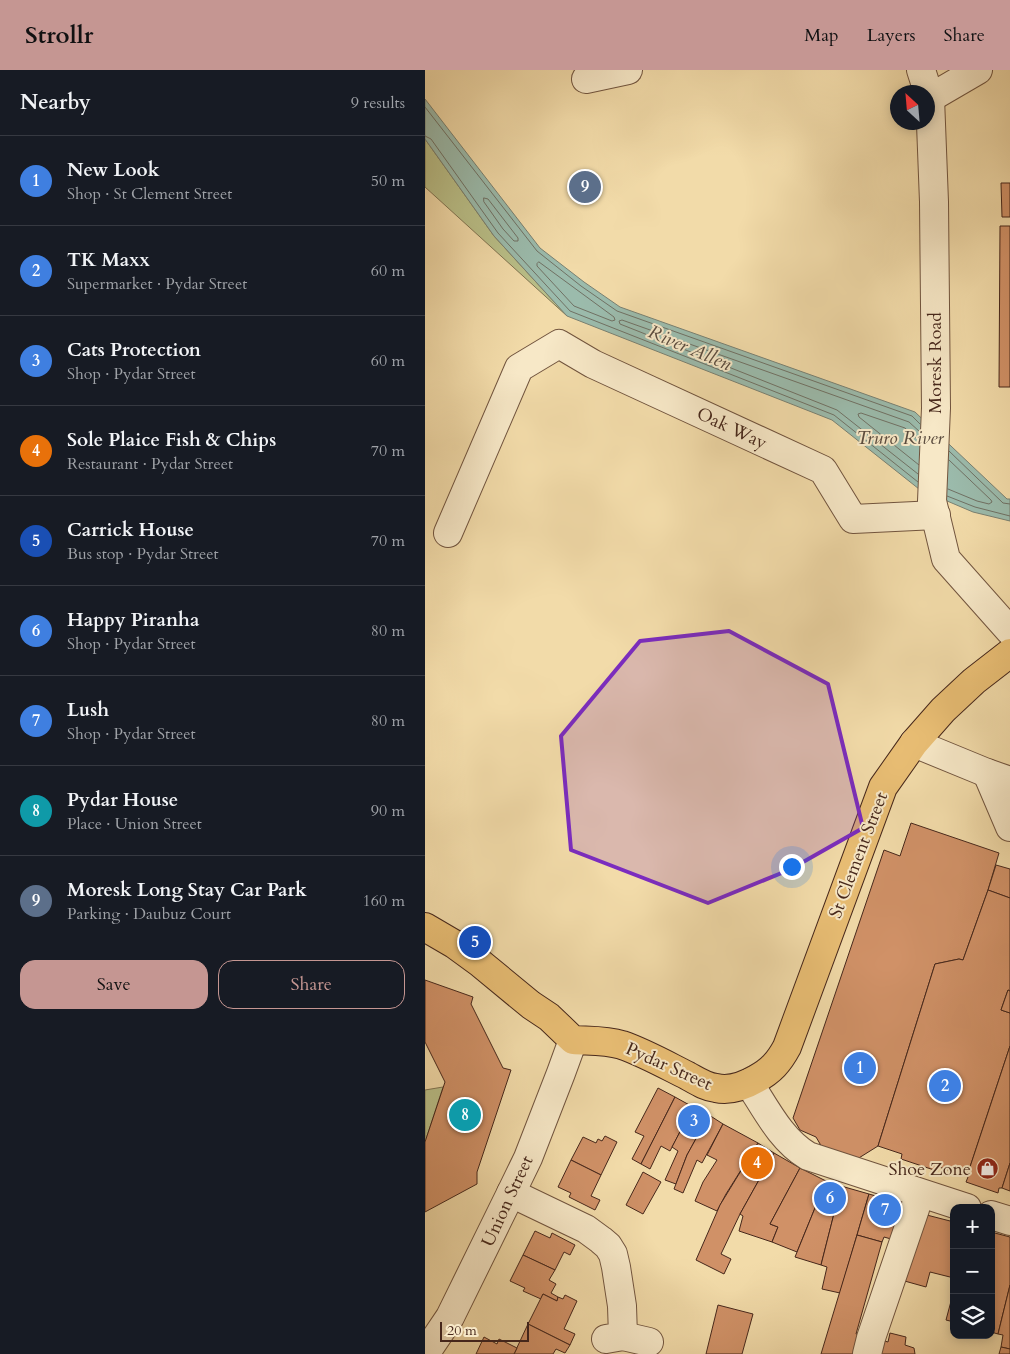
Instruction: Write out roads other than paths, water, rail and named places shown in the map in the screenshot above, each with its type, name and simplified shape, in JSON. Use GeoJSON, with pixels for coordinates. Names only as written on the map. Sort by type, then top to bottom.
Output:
{"type":"FeatureCollection","features":[{"type":"Feature","properties":{"kind":"main road","name":"St Clement Street"},"geometry":{"type":"LineString","coordinates":[[749,1083],[763,1076],[774,1067],[787,1047],[883,787],[914,743],[943,710],[974,681],[1010,653]]}},
{"type":"Feature","properties":{"kind":"main road"},"geometry":{"type":"LineString","coordinates":[[425,927],[454,944],[480,963],[531,1005],[549,1017],[573,1040]]}},
{"type":"Feature","properties":{"kind":"main road","name":"Pydar Street"},"geometry":{"type":"LineString","coordinates":[[573,1040],[608,1041],[621,1045],[716,1088],[733,1088],[749,1083]]}},
{"type":"Feature","properties":{"kind":"street"},"geometry":{"type":"LineString","coordinates":[[586,79],[628,70]]}},
{"type":"Feature","properties":{"kind":"street","name":"Moresk Road"},"geometry":{"type":"LineString","coordinates":[[921,70],[926,85]]}},
{"type":"Feature","properties":{"kind":"street"},"geometry":{"type":"LineString","coordinates":[[935,95],[978,70]]}},
{"type":"Feature","properties":{"kind":"street","name":"Moresk Road"},"geometry":{"type":"LineString","coordinates":[[932,130],[935,202],[936,408],[934,508],[946,559],[1010,630]]}},
{"type":"Feature","properties":{"kind":"street","name":"Oak Way"},"geometry":{"type":"LineString","coordinates":[[448,533],[519,368],[559,344],[593,364],[823,470],[853,519],[934,508]]}},
{"type":"Feature","properties":{"kind":"street"},"geometry":{"type":"LineString","coordinates":[[914,743],[999,777],[1010,827]]}},
{"type":"Feature","properties":{"kind":"street","name":"Union Street"},"geometry":{"type":"LineString","coordinates":[[432,1350],[528,1158],[573,1040]]}},
{"type":"Feature","properties":{"kind":"street"},"geometry":{"type":"LineString","coordinates":[[749,1083],[774,1122],[797,1149],[808,1156],[954,1204]]}},
{"type":"Feature","properties":{"kind":"street"},"geometry":{"type":"LineString","coordinates":[[511,1193],[586,1229],[608,1246],[613,1254],[616,1268],[626,1339]]}},
{"type":"Feature","properties":{"kind":"street"},"geometry":{"type":"LineString","coordinates":[[867,1354],[919,1193]]}},
{"type":"Feature","properties":{"kind":"street"},"geometry":{"type":"LineString","coordinates":[[995,1216],[1010,1221]]}},
{"type":"Feature","properties":{"kind":"water","name":"Truro River"},"geometry":{"type":"Polygon","coordinates":[[[425,99],[540,248],[584,282],[620,307],[915,412],[1007,499],[1010,499],[1010,521],[973,512],[919,489],[832,420],[567,316],[494,236],[425,139],[425,99]]]}},
{"type":"Feature","properties":{"kind":"place","name":"Moresk Long Stay Car Park"},"geometry":{"type":"Point","coordinates":[585,187]}},
{"type":"Feature","properties":{"kind":"place","name":"Carrick House"},"geometry":{"type":"Point","coordinates":[475,942]}},
{"type":"Feature","properties":{"kind":"place","name":"New Look"},"geometry":{"type":"Point","coordinates":[860,1068]}},
{"type":"Feature","properties":{"kind":"place","name":"TK Maxx"},"geometry":{"type":"Point","coordinates":[945,1086]}},
{"type":"Feature","properties":{"kind":"place","name":"Pydar House"},"geometry":{"type":"Point","coordinates":[465,1115]}},
{"type":"Feature","properties":{"kind":"place","name":"Cats Protection"},"geometry":{"type":"Point","coordinates":[694,1121]}},
{"type":"Feature","properties":{"kind":"place","name":"Sole Plaice Fish & Chips"},"geometry":{"type":"Point","coordinates":[757,1163]}},
{"type":"Feature","properties":{"kind":"place","name":"Shoe Zone"},"geometry":{"type":"Point","coordinates":[987,1169]}},
{"type":"Feature","properties":{"kind":"place","name":"Happy Piranha"},"geometry":{"type":"Point","coordinates":[830,1198]}},
{"type":"Feature","properties":{"kind":"place","name":"Lush"},"geometry":{"type":"Point","coordinates":[885,1210]}},
{"type":"Feature","properties":{"kind":"water label","name":"River Allen"},"geometry":{"type":"Point","coordinates":[690,347]}}]}
